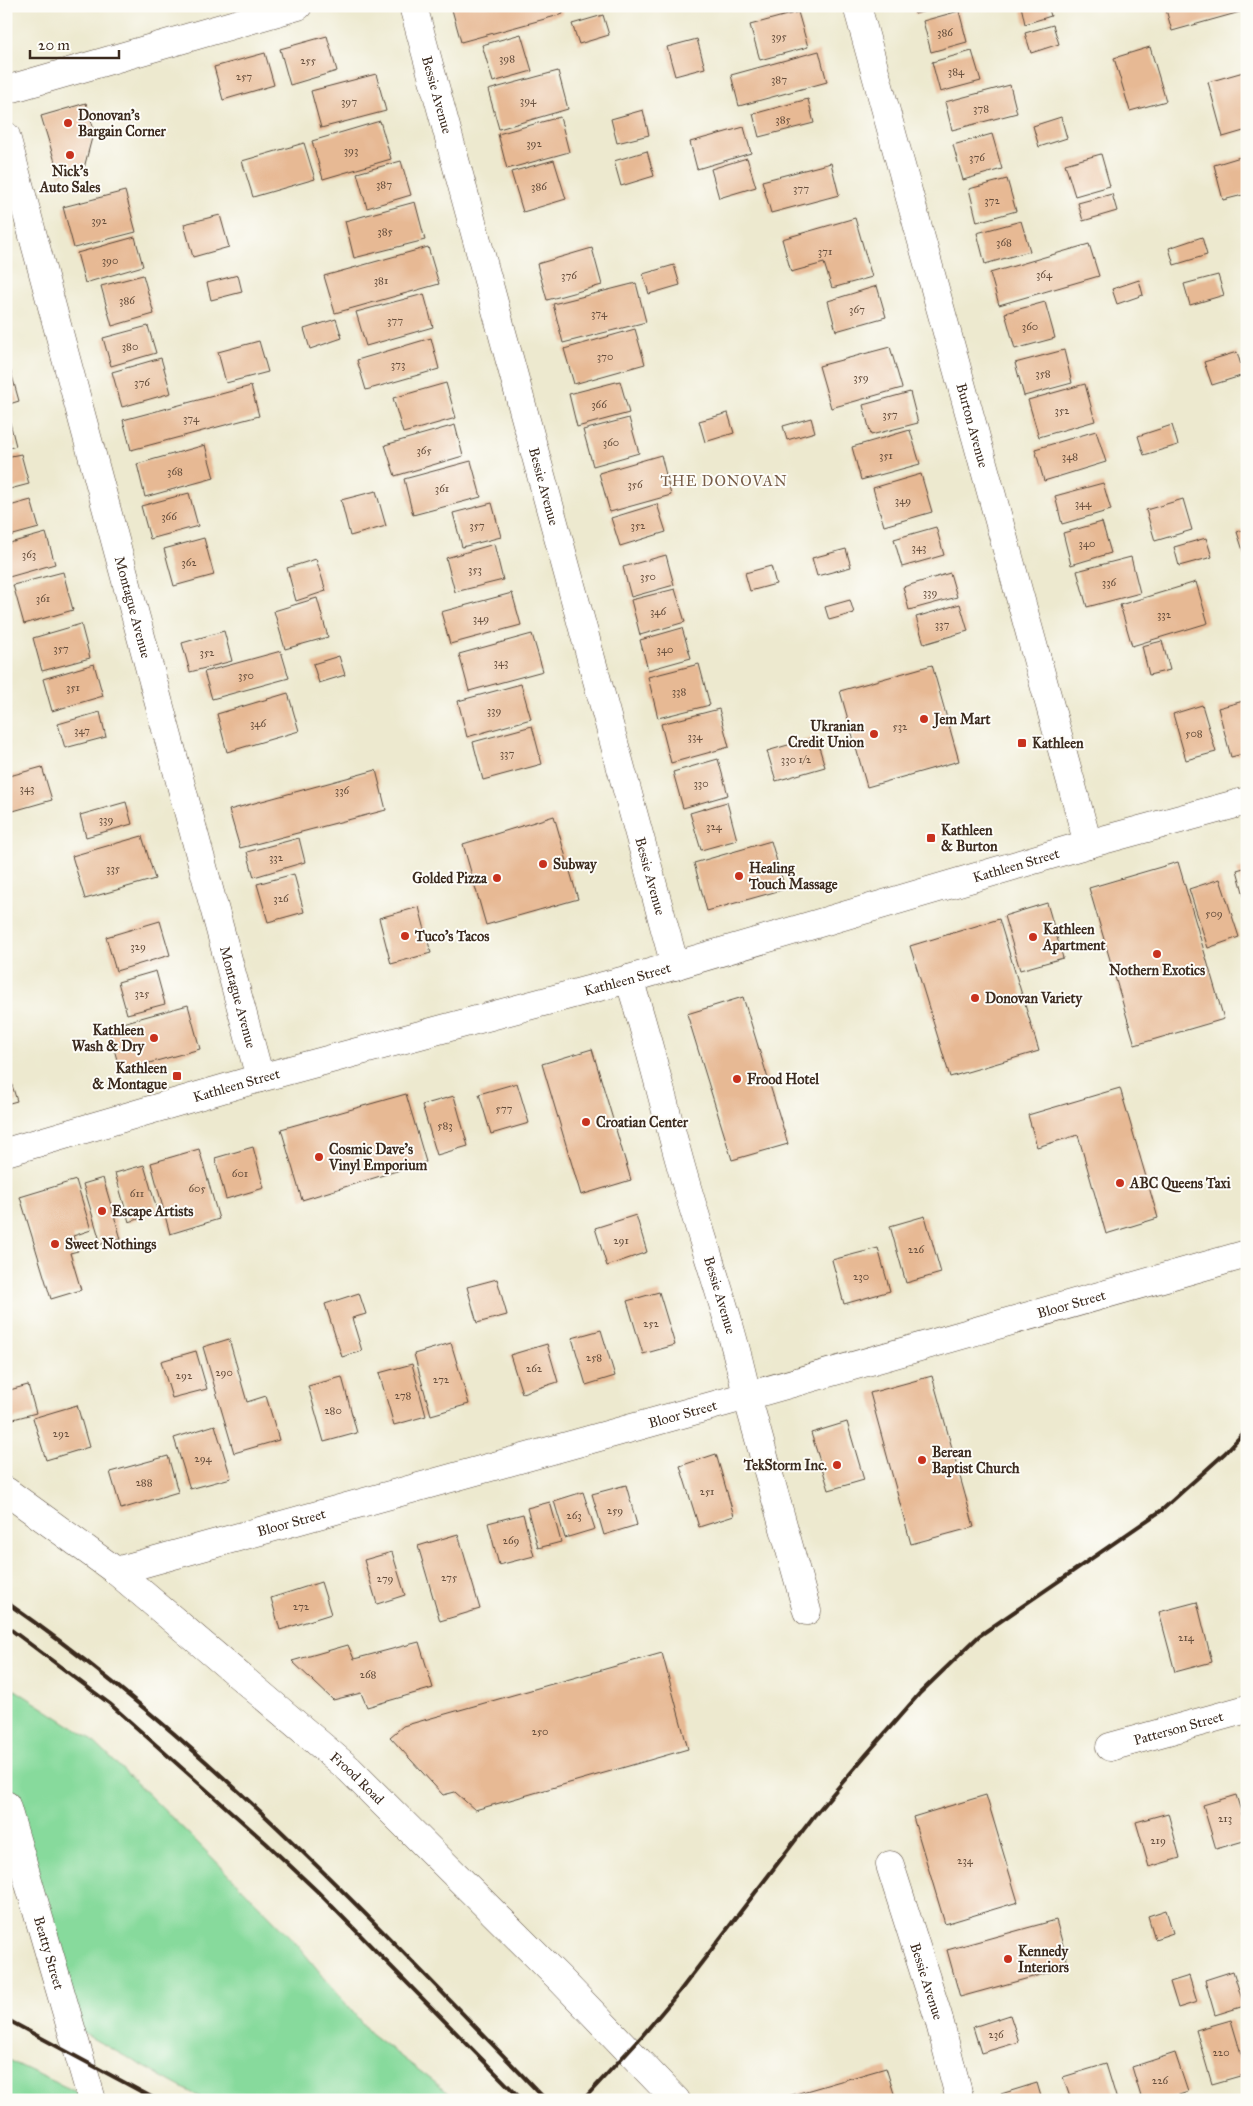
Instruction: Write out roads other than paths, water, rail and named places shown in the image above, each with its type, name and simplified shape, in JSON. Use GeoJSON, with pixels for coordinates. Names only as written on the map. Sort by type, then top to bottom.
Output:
{"type":"FeatureCollection","features":[{"type":"Feature","properties":{"kind":"street"},"geometry":{"type":"LineString","coordinates":[[6,90],[298,6]]}},
{"type":"Feature","properties":{"kind":"street","name":"Bessie Avenue"},"geometry":{"type":"LineString","coordinates":[[413,6],[675,966]]}},
{"type":"Feature","properties":{"kind":"street","name":"Burton Avenue"},"geometry":{"type":"LineString","coordinates":[[857,6],[1088,844]]}},
{"type":"Feature","properties":{"kind":"street","name":"Montague Avenue"},"geometry":{"type":"LineString","coordinates":[[6,136],[260,1078]]}},
{"type":"Feature","properties":{"kind":"street","name":"Kathleen Street"},"geometry":{"type":"LineString","coordinates":[[6,1152],[260,1078],[675,966],[1088,844],[1247,801]]}},
{"type":"Feature","properties":{"kind":"street","name":"Bessie Avenue"},"geometry":{"type":"LineString","coordinates":[[629,979],[685,1182],[740,1365],[807,1611]]}},
{"type":"Feature","properties":{"kind":"street","name":"Bloor Street"},"geometry":{"type":"LineString","coordinates":[[116,1571],[747,1396],[1247,1254]]}},
{"type":"Feature","properties":{"kind":"street","name":"Frood Road"},"geometry":{"type":"LineString","coordinates":[[6,1491],[116,1571],[349,1769],[560,1979],[676,2100]]}},
{"type":"Feature","properties":{"kind":"street","name":"Patterson Street"},"geometry":{"type":"LineString","coordinates":[[1110,1746],[1247,1709]]}},
{"type":"Feature","properties":{"kind":"street","name":"Beatty Street"},"geometry":{"type":"LineString","coordinates":[[6,1805],[92,2100]]}},
{"type":"Feature","properties":{"kind":"street","name":"Bessie Avenue"},"geometry":{"type":"LineString","coordinates":[[890,1865],[938,2016],[960,2100]]}},
{"type":"Feature","properties":{"kind":"railway"},"geometry":{"type":"LineString","coordinates":[[583,2100],[642,2036],[679,1992],[814,1816],[920,1693],[979,1636],[1162,1510],[1225,1453],[1247,1429]]}},
{"type":"Feature","properties":{"kind":"railway"},"geometry":{"type":"LineString","coordinates":[[6,1602],[80,1656],[151,1714],[220,1775],[353,1902],[546,2100]]}},
{"type":"Feature","properties":{"kind":"railway"},"geometry":{"type":"LineString","coordinates":[[6,1626],[110,1704],[266,1843],[318,1892],[522,2100]]}},
{"type":"Feature","properties":{"kind":"railway"},"geometry":{"type":"LineString","coordinates":[[6,2019],[157,2100]]}},
{"type":"Feature","properties":{"kind":"place","name":"Donovan's Bargain Corner"},"geometry":{"type":"Point","coordinates":[68,123]}},
{"type":"Feature","properties":{"kind":"place","name":"Nick's Auto Sales"},"geometry":{"type":"Point","coordinates":[70,155]}},
{"type":"Feature","properties":{"kind":"place","name":"Jem Mart"},"geometry":{"type":"Point","coordinates":[924,719]}},
{"type":"Feature","properties":{"kind":"place","name":"Ukranian Credit Union"},"geometry":{"type":"Point","coordinates":[874,734]}},
{"type":"Feature","properties":{"kind":"place","name":"Kathleen"},"geometry":{"type":"Point","coordinates":[1022,743]}},
{"type":"Feature","properties":{"kind":"place","name":"Kathleen & Burton"},"geometry":{"type":"Point","coordinates":[931,838]}},
{"type":"Feature","properties":{"kind":"place","name":"Subway"},"geometry":{"type":"Point","coordinates":[543,864]}},
{"type":"Feature","properties":{"kind":"place","name":"Healing Touch Massage"},"geometry":{"type":"Point","coordinates":[739,876]}},
{"type":"Feature","properties":{"kind":"place","name":"Golded Pizza"},"geometry":{"type":"Point","coordinates":[497,878]}},
{"type":"Feature","properties":{"kind":"place","name":"Tuco's Tacos"},"geometry":{"type":"Point","coordinates":[405,936]}},
{"type":"Feature","properties":{"kind":"place","name":"Kathleen Apartment"},"geometry":{"type":"Point","coordinates":[1033,937]}},
{"type":"Feature","properties":{"kind":"place","name":"Nothern Exotics"},"geometry":{"type":"Point","coordinates":[1157,954]}},
{"type":"Feature","properties":{"kind":"place","name":"Donovan Variety"},"geometry":{"type":"Point","coordinates":[975,998]}},
{"type":"Feature","properties":{"kind":"place","name":"Kathleen Wash & Dry"},"geometry":{"type":"Point","coordinates":[154,1038]}},
{"type":"Feature","properties":{"kind":"place","name":"Kathleen & Montague"},"geometry":{"type":"Point","coordinates":[177,1076]}},
{"type":"Feature","properties":{"kind":"place","name":"Frood Hotel"},"geometry":{"type":"Point","coordinates":[737,1079]}},
{"type":"Feature","properties":{"kind":"place","name":"Croatian Center"},"geometry":{"type":"Point","coordinates":[586,1122]}},
{"type":"Feature","properties":{"kind":"place","name":"Cosmic Dave's Vinyl Emporium"},"geometry":{"type":"Point","coordinates":[319,1157]}},
{"type":"Feature","properties":{"kind":"place","name":"ABC Queens Taxi"},"geometry":{"type":"Point","coordinates":[1120,1183]}},
{"type":"Feature","properties":{"kind":"place","name":"Escape Artists"},"geometry":{"type":"Point","coordinates":[102,1211]}},
{"type":"Feature","properties":{"kind":"place","name":"Sweet Nothings"},"geometry":{"type":"Point","coordinates":[55,1244]}},
{"type":"Feature","properties":{"kind":"place","name":"Berean Baptist Church"},"geometry":{"type":"Point","coordinates":[922,1460]}},
{"type":"Feature","properties":{"kind":"place","name":"TekStorm Inc."},"geometry":{"type":"Point","coordinates":[837,1465]}},
{"type":"Feature","properties":{"kind":"place","name":"Kennedy Interiors"},"geometry":{"type":"Point","coordinates":[1008,1959]}},
{"type":"Feature","properties":{"kind":"district","name":"THE DONOVAN"},"geometry":{"type":"Point","coordinates":[724,481]}}]}
